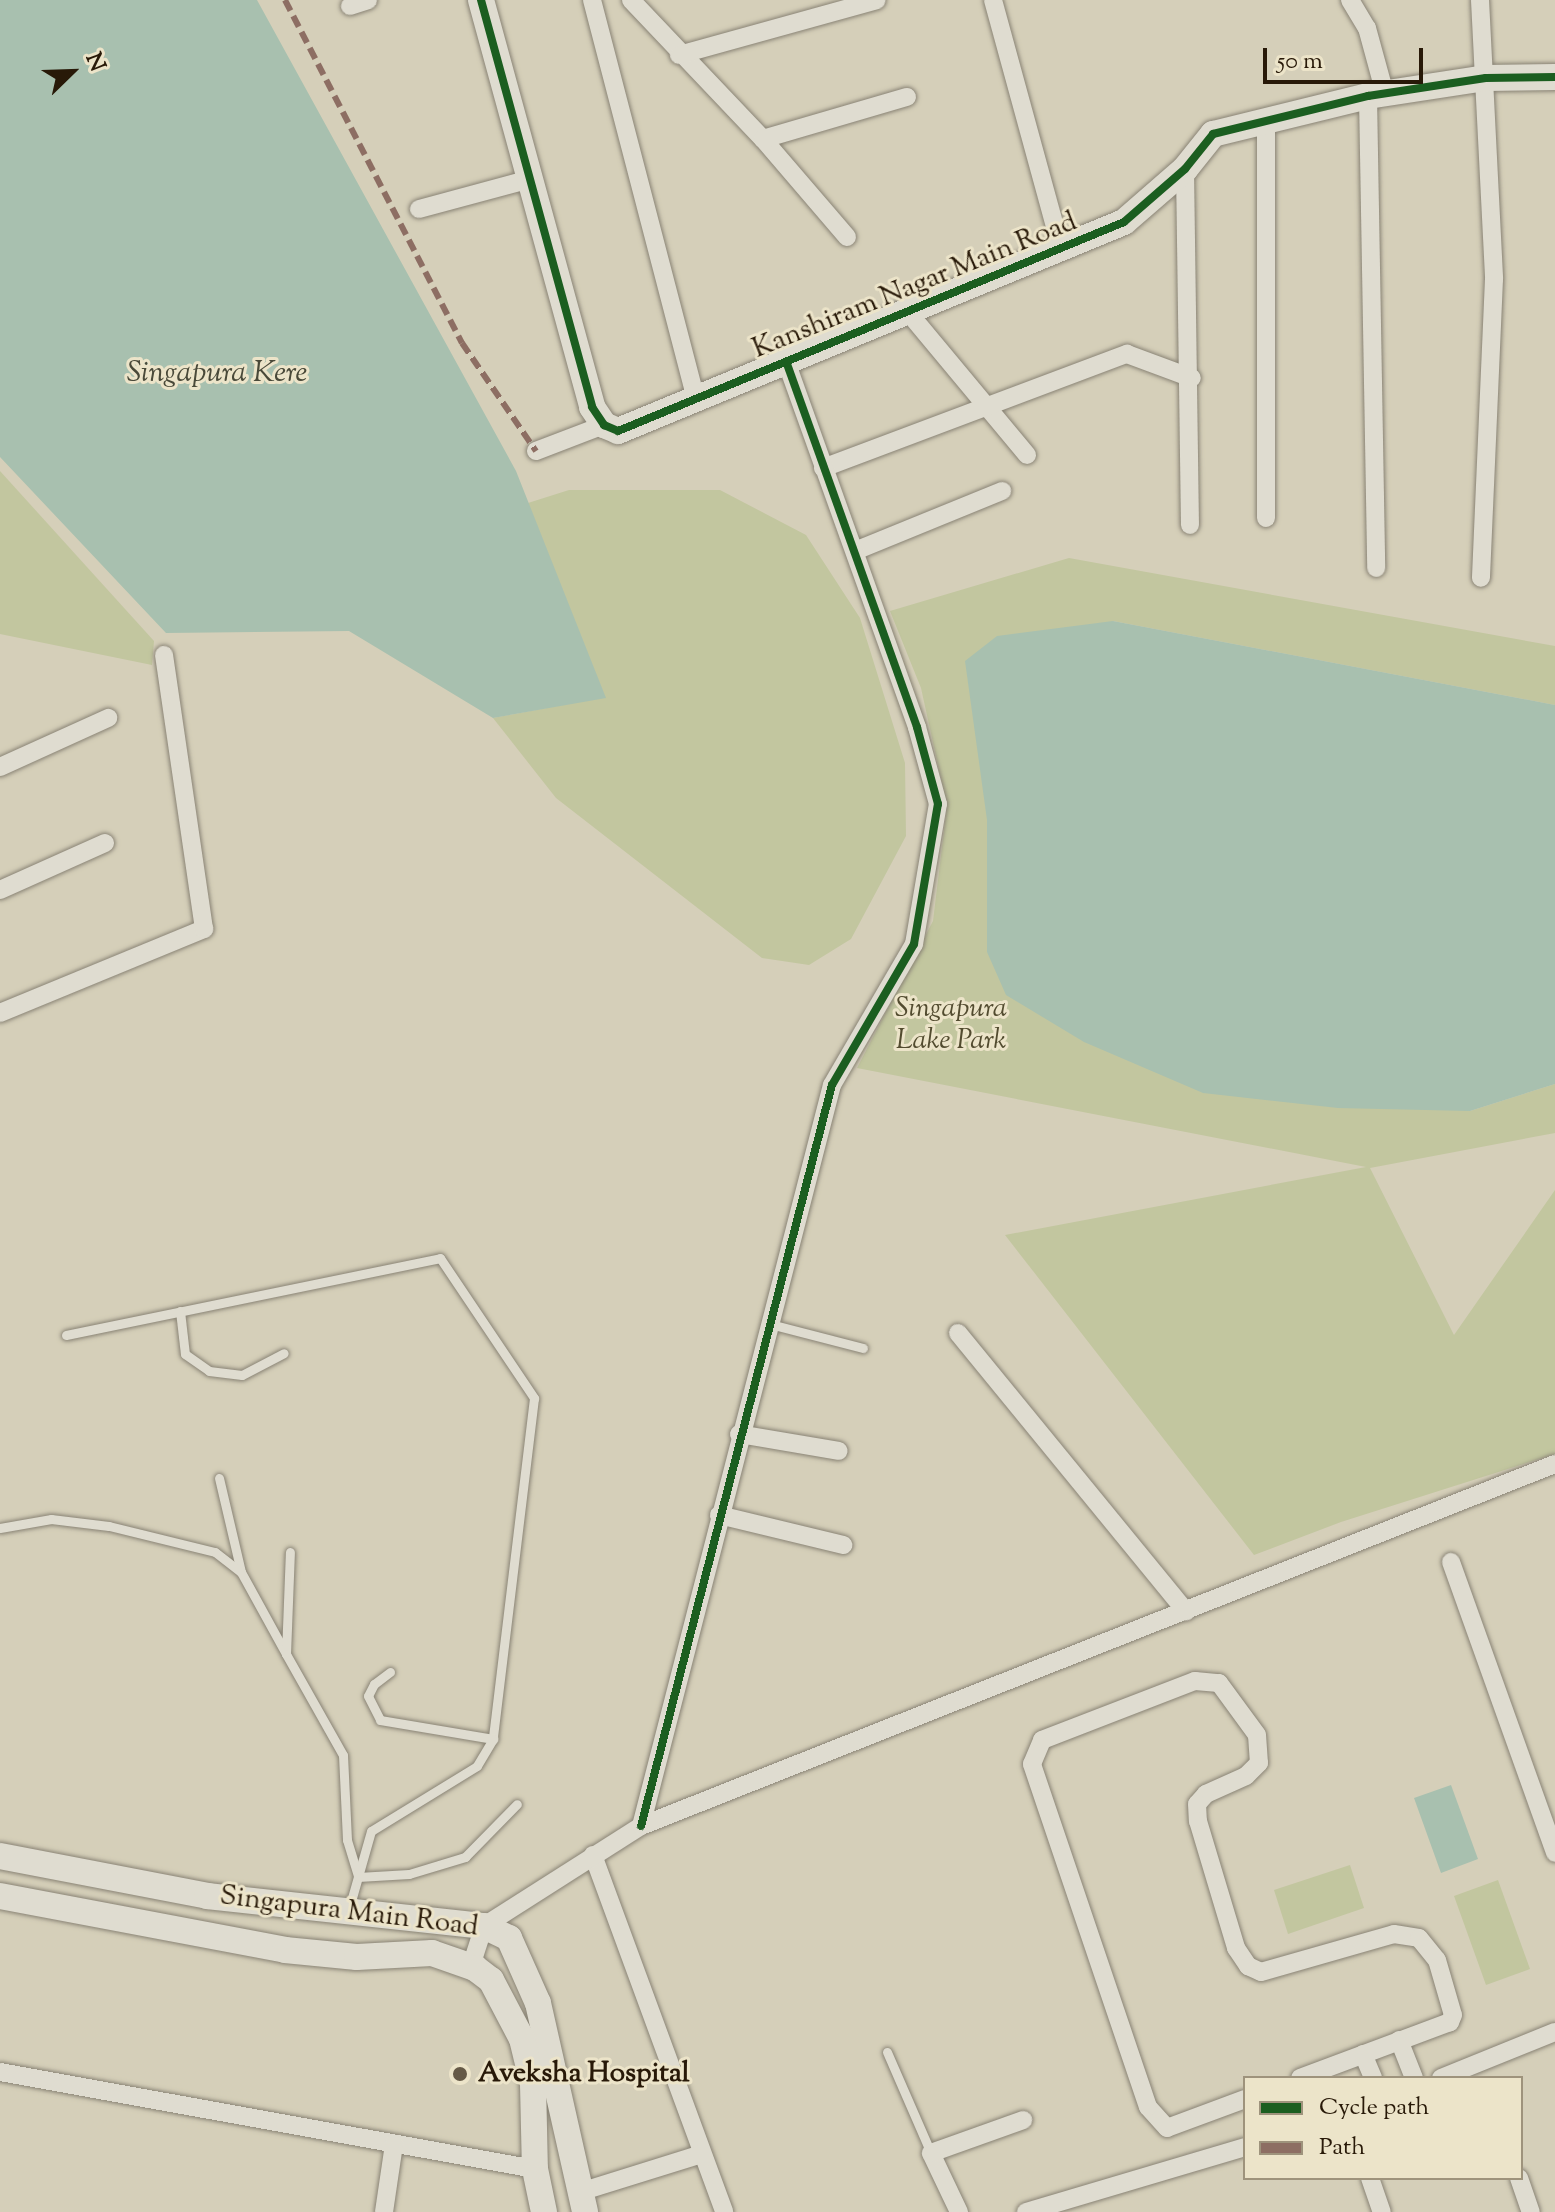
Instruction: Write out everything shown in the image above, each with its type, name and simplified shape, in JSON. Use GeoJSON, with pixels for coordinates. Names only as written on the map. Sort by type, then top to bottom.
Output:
{"type":"FeatureCollection","features":[{"type":"Feature","properties":{"kind":"street"},"geometry":{"type":"LineString","coordinates":[[350,6],[368,0]]}},
{"type":"Feature","properties":{"kind":"street"},"geometry":{"type":"LineString","coordinates":[[481,0],[592,407],[604,425],[536,451]]}},
{"type":"Feature","properties":{"kind":"street"},"geometry":{"type":"LineString","coordinates":[[592,0],[696,400]]}},
{"type":"Feature","properties":{"kind":"street"},"geometry":{"type":"LineString","coordinates":[[631,0],[679,55],[763,139],[847,237]]}},
{"type":"Feature","properties":{"kind":"street"},"geometry":{"type":"LineString","coordinates":[[679,55],[877,0]]}},
{"type":"Feature","properties":{"kind":"street"},"geometry":{"type":"LineString","coordinates":[[993,0],[1062,252]]}},
{"type":"Feature","properties":{"kind":"street"},"geometry":{"type":"LineString","coordinates":[[1350,0],[1367,28],[1377,95],[1376,568]]}},
{"type":"Feature","properties":{"kind":"street"},"geometry":{"type":"LineString","coordinates":[[1480,0],[1494,279],[1481,578]]}},
{"type":"Feature","properties":{"kind":"street","name":"Kanshiram Nagar Main Road"},"geometry":{"type":"LineString","coordinates":[[604,425],[618,431],[1062,252],[1124,222],[1185,169],[1213,134],[1266,118],[1377,95],[1486,78],[1555,77]]}},
{"type":"Feature","properties":{"kind":"street"},"geometry":{"type":"LineString","coordinates":[[763,139],[907,97]]}},
{"type":"Feature","properties":{"kind":"street"},"geometry":{"type":"LineString","coordinates":[[1266,118],[1266,518]]}},
{"type":"Feature","properties":{"kind":"street"},"geometry":{"type":"LineString","coordinates":[[1185,169],[1192,378],[1190,525]]}},
{"type":"Feature","properties":{"kind":"street"},"geometry":{"type":"LineString","coordinates":[[419,209],[530,179]]}},
{"type":"Feature","properties":{"kind":"street"},"geometry":{"type":"LineString","coordinates":[[908,312],[1027,455]]}},
{"type":"Feature","properties":{"kind":"street"},"geometry":{"type":"LineString","coordinates":[[823,468],[989,409],[1127,354],[1192,378]]}},
{"type":"Feature","properties":{"kind":"street"},"geometry":{"type":"LineString","coordinates":[[641,1826],[767,1323],[832,1085],[914,944],[938,804],[855,551],[787,363]]}},
{"type":"Feature","properties":{"kind":"street"},"geometry":{"type":"LineString","coordinates":[[855,551],[1002,491]]}},
{"type":"Feature","properties":{"kind":"street"},"geometry":{"type":"LineString","coordinates":[[0,1013],[204,929],[164,655]]}},
{"type":"Feature","properties":{"kind":"street"},"geometry":{"type":"LineString","coordinates":[[0,767],[108,718]]}},
{"type":"Feature","properties":{"kind":"street"},"geometry":{"type":"LineString","coordinates":[[0,890],[105,843]]}},
{"type":"Feature","properties":{"kind":"street"},"geometry":{"type":"LineString","coordinates":[[958,1333],[1186,1612]]}},
{"type":"Feature","properties":{"kind":"street"},"geometry":{"type":"LineString","coordinates":[[739,1434],[839,1451]]}},
{"type":"Feature","properties":{"kind":"street"},"geometry":{"type":"LineString","coordinates":[[471,1966],[484,1926],[641,1826],[1555,1464]]}},
{"type":"Feature","properties":{"kind":"street"},"geometry":{"type":"LineString","coordinates":[[719,1515],[843,1545]]}},
{"type":"Feature","properties":{"kind":"street"},"geometry":{"type":"LineString","coordinates":[[1451,1562],[1555,1853]]}},
{"type":"Feature","properties":{"kind":"street"},"geometry":{"type":"LineString","coordinates":[[1243,2100],[1167,2128],[1148,2107],[1032,1764],[1034,1748],[1042,1740],[1195,1681],[1219,1683],[1257,1735],[1261,1750],[1259,1763],[1246,1776],[1206,1794],[1197,1804],[1236,1948],[1248,1966],[1261,1972],[1394,1934],[1419,1938],[1437,1960],[1453,2015],[1450,2022],[1305,2076]]}},
{"type":"Feature","properties":{"kind":"street"},"geometry":{"type":"LineString","coordinates":[[593,1855],[724,2212]]}},
{"type":"Feature","properties":{"kind":"street","name":"Singapura Main Road"},"geometry":{"type":"LineString","coordinates":[[0,1856],[207,1896],[349,1908],[484,1926],[509,1938],[523,1962],[538,2003],[582,2202]]}},
{"type":"Feature","properties":{"kind":"street","name":"Singapura Main Road"},"geometry":{"type":"LineString","coordinates":[[0,1896],[285,1950],[357,1957],[432,1953],[471,1966],[491,1980],[522,2039],[533,2084],[535,2169],[544,2212]]}},
{"type":"Feature","properties":{"kind":"street"},"geometry":{"type":"LineString","coordinates":[[1452,2076],[1483,2070],[1552,2039]]}},
{"type":"Feature","properties":{"kind":"street"},"geometry":{"type":"LineString","coordinates":[[1399,2040],[1413,2076]]}},
{"type":"Feature","properties":{"kind":"street"},"geometry":{"type":"LineString","coordinates":[[1363,2054],[1372,2076]]}},
{"type":"Feature","properties":{"kind":"street"},"geometry":{"type":"LineString","coordinates":[[0,2072],[535,2169]]}},
{"type":"Feature","properties":{"kind":"street"},"geometry":{"type":"LineString","coordinates":[[959,2212],[931,2153],[1023,2120]]}},
{"type":"Feature","properties":{"kind":"street"},"geometry":{"type":"LineString","coordinates":[[384,2212],[394,2144]]}},
{"type":"Feature","properties":{"kind":"street"},"geometry":{"type":"LineString","coordinates":[[1026,2212],[1243,2148]]}},
{"type":"Feature","properties":{"kind":"street"},"geometry":{"type":"LineString","coordinates":[[582,2202],[702,2154]]}},
{"type":"Feature","properties":{"kind":"street"},"geometry":{"type":"LineString","coordinates":[[1371,2180],[1382,2212]]}},
{"type":"Feature","properties":{"kind":"street"},"geometry":{"type":"LineString","coordinates":[[1520,2180],[1531,2212]]}},
{"type":"Feature","properties":{"kind":"lane"},"geometry":{"type":"LineString","coordinates":[[66,1335],[440,1258],[534,1398],[493,1739],[477,1766],[371,1831],[349,1908]]}},
{"type":"Feature","properties":{"kind":"lane"},"geometry":{"type":"LineString","coordinates":[[180,1311],[185,1354],[209,1371],[242,1375],[284,1353]]}},
{"type":"Feature","properties":{"kind":"lane"},"geometry":{"type":"LineString","coordinates":[[767,1323],[863,1348]]}},
{"type":"Feature","properties":{"kind":"lane"},"geometry":{"type":"LineString","coordinates":[[219,1478],[241,1572],[343,1755],[347,1840],[358,1877]]}},
{"type":"Feature","properties":{"kind":"lane"},"geometry":{"type":"LineString","coordinates":[[0,1528],[51,1519],[109,1526],[215,1552],[241,1572]]}},
{"type":"Feature","properties":{"kind":"lane"},"geometry":{"type":"LineString","coordinates":[[286,1654],[290,1552]]}},
{"type":"Feature","properties":{"kind":"lane"},"geometry":{"type":"LineString","coordinates":[[390,1672],[374,1684],[368,1696],[380,1720],[493,1739]]}},
{"type":"Feature","properties":{"kind":"lane"},"geometry":{"type":"LineString","coordinates":[[358,1877],[409,1874],[465,1857],[517,1804]]}},
{"type":"Feature","properties":{"kind":"lane"},"geometry":{"type":"LineString","coordinates":[[887,2052],[931,2153]]}},
{"type":"Feature","properties":{"kind":"green space"},"geometry":{"type":"Polygon","coordinates":[[[0,471],[154,641],[152,665],[0,634],[0,471]]]}},
{"type":"Feature","properties":{"kind":"green space"},"geometry":{"type":"Polygon","coordinates":[[[569,490],[720,490],[806,535],[860,618],[905,763],[906,836],[851,939],[809,965],[762,958],[556,798],[493,718],[605,697],[528,503],[569,490]]]}},
{"type":"Feature","properties":{"kind":"green space","name":"Singapura Lake Park"},"geometry":{"type":"Polygon","coordinates":[[[1069,558],[1555,646],[1555,705],[1113,621],[987,820],[987,952],[1470,1111],[1555,1084],[1555,1133],[1370,1168],[1454,1335],[1555,1190],[1555,1454],[1341,1522],[1254,1555],[1005,1235],[1366,1167],[857,1068],[933,921],[947,806],[921,688],[890,611],[1069,558]]]}},
{"type":"Feature","properties":{"kind":"green space"},"geometry":{"type":"Polygon","coordinates":[[[1350,1865],[1364,1908],[1288,1934],[1274,1890],[1350,1865]]]}},
{"type":"Feature","properties":{"kind":"green space"},"geometry":{"type":"Polygon","coordinates":[[[1498,1880],[1530,1969],[1486,1985],[1454,1896],[1498,1880]]]}},
{"type":"Feature","properties":{"kind":"water","name":"Singapura Kere"},"geometry":{"type":"Polygon","coordinates":[[[0,0],[257,0],[516,471],[606,698],[493,718],[349,631],[166,633],[0,457],[0,0]]]}},
{"type":"Feature","properties":{"kind":"water"},"geometry":{"type":"Polygon","coordinates":[[[1113,621],[1555,705],[1555,1084],[1470,1111],[1338,1108],[1203,1093],[1084,1042],[1006,995],[987,952],[987,820],[965,661],[997,636],[1113,621]]]}},
{"type":"Feature","properties":{"kind":"water"},"geometry":{"type":"Polygon","coordinates":[[[1451,1785],[1478,1859],[1441,1873],[1414,1798],[1451,1785]]]}},
{"type":"Feature","properties":{"kind":"marked path"},"geometry":{"type":"LineString","coordinates":[[285,0],[462,343],[536,451]]}},
{"type":"Feature","properties":{"kind":"cycle path"},"geometry":{"type":"LineString","coordinates":[[481,0],[592,407],[604,425],[618,431],[1124,222],[1185,169],[1213,134],[1368,96],[1486,78],[1555,77]]}},
{"type":"Feature","properties":{"kind":"cycle path"},"geometry":{"type":"LineString","coordinates":[[641,1826],[832,1085],[914,944],[938,804],[917,727],[787,363]]}},
{"type":"Feature","properties":{"kind":"place","name":"Aveksha Hospital"},"geometry":{"type":"Point","coordinates":[460,2074]}}]}
